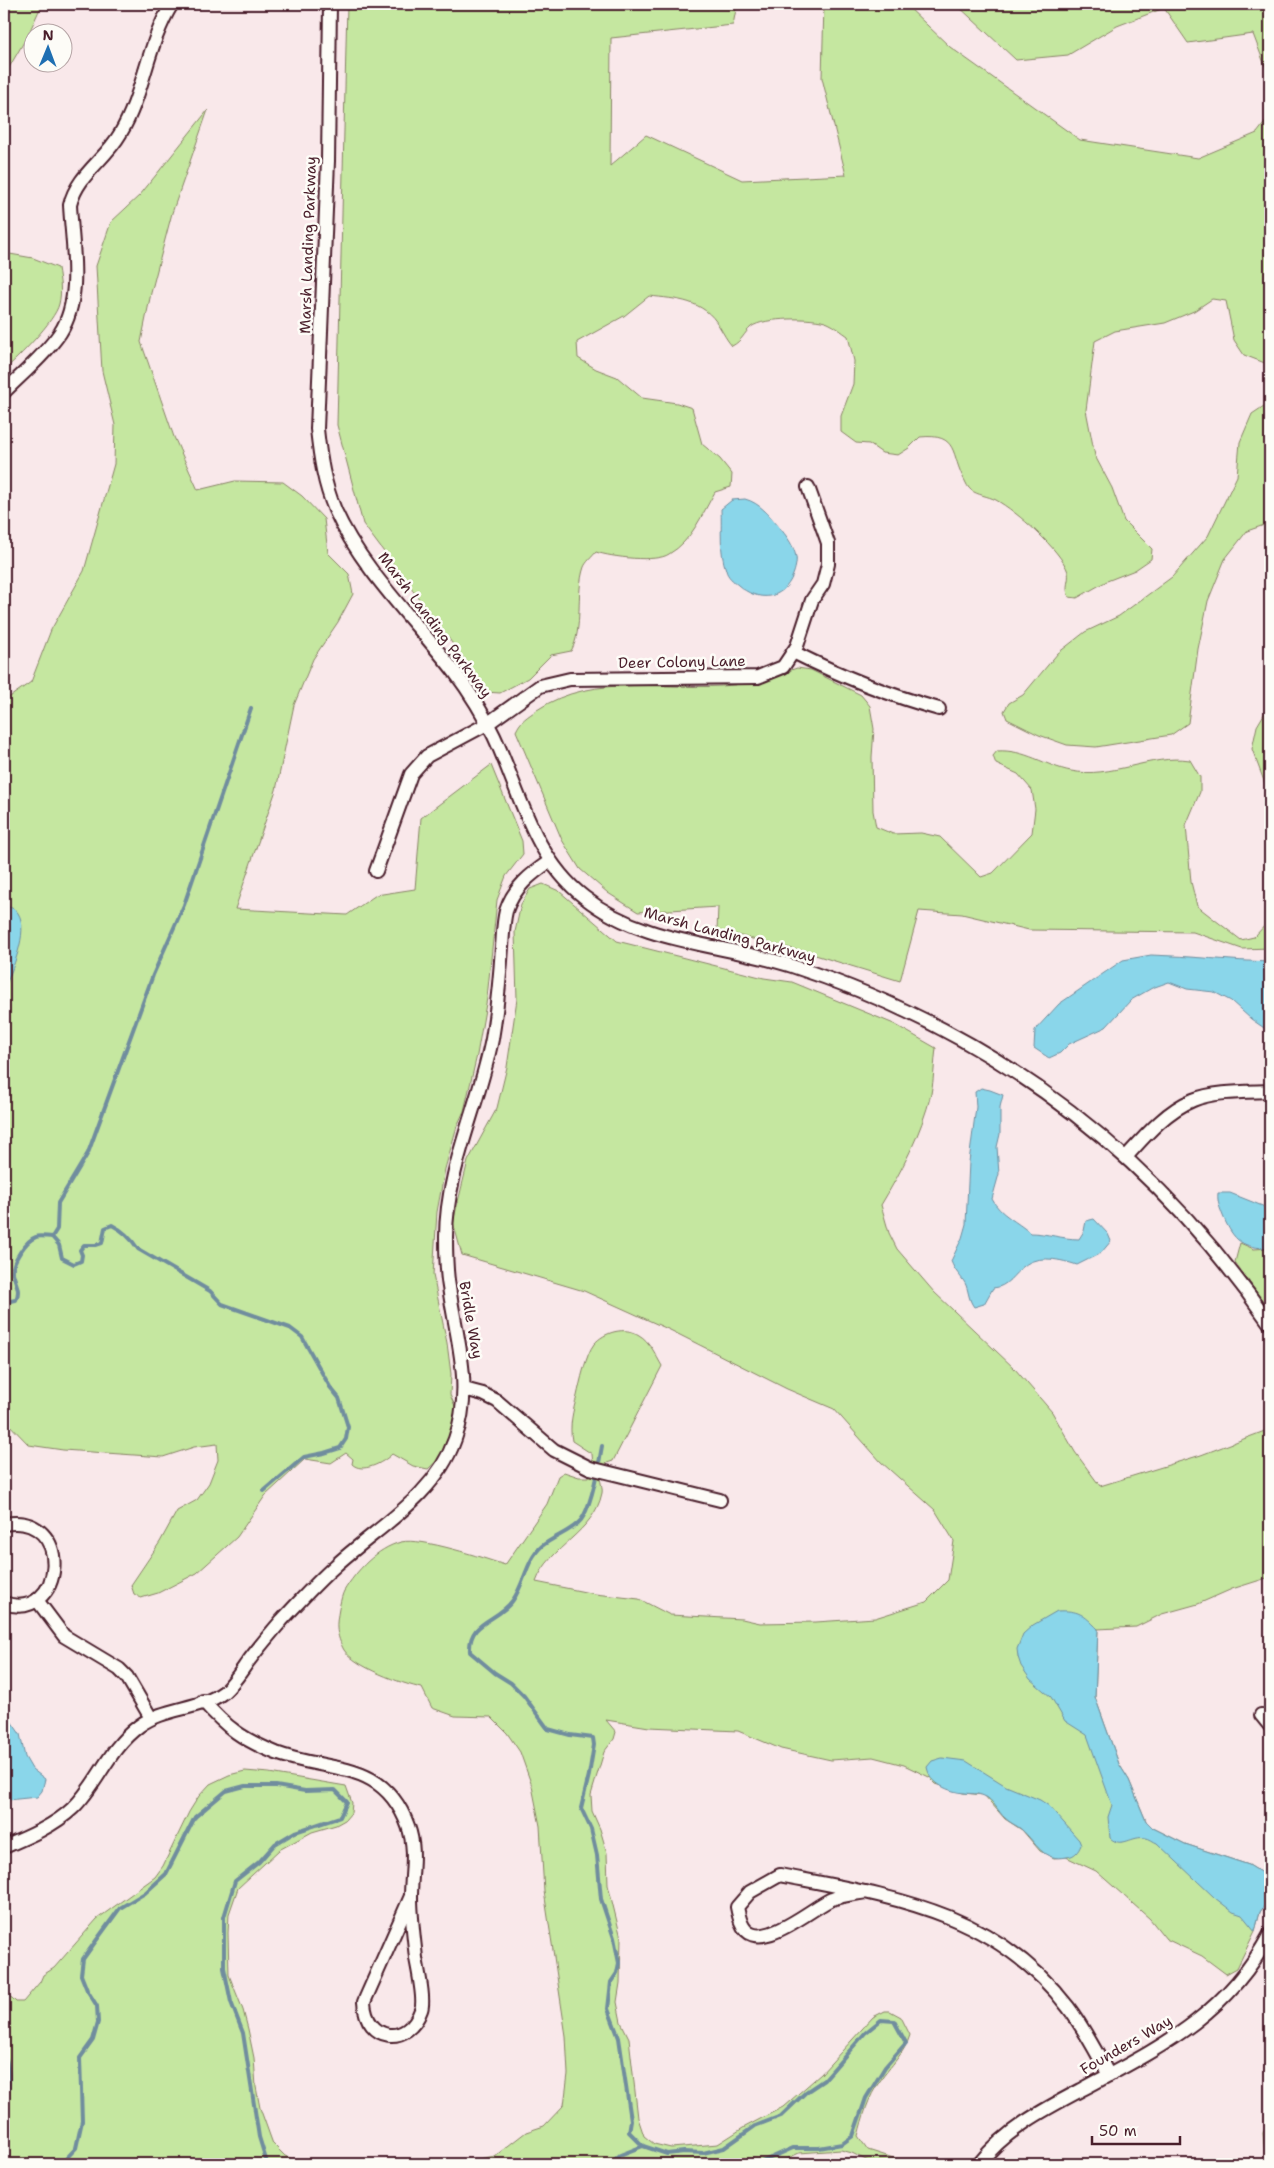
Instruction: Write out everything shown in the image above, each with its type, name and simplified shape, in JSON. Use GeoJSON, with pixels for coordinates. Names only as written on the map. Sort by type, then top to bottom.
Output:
{"type":"FeatureCollection","features":[{"type":"Feature","properties":{"kind":"street"},"geometry":{"type":"LineString","coordinates":[[4,392],[44,352],[67,321],[74,287],[70,205],[72,193],[119,137],[129,119],[158,32],[172,4]]}},
{"type":"Feature","properties":{"kind":"street","name":"Marsh Landing Parkway"},"geometry":{"type":"LineString","coordinates":[[330,4],[327,170],[317,429],[325,483],[334,508],[359,553],[454,672],[487,724],[530,826],[550,861],[565,880],[584,898],[624,923],[674,940],[752,955],[841,983],[932,1022],[1014,1070],[1077,1116],[1126,1157],[1174,1204],[1220,1257],[1270,1324]]}},
{"type":"Feature","properties":{"kind":"street","name":"Deer Colony Lane"},"geometry":{"type":"LineString","coordinates":[[376,871],[411,774],[418,764],[427,756],[487,724],[540,686],[570,679],[758,676],[783,667],[797,646],[812,600],[823,584],[828,564],[828,543],[808,487]]}},
{"type":"Feature","properties":{"kind":"street"},"geometry":{"type":"LineString","coordinates":[[793,652],[838,675],[895,696],[939,709]]}},
{"type":"Feature","properties":{"kind":"street","name":"Bridle Way"},"geometry":{"type":"LineString","coordinates":[[4,1847],[60,1819],[74,1808],[116,1748],[138,1726],[152,1718],[220,1694],[229,1687],[265,1640],[309,1592],[334,1567],[414,1500],[442,1467],[456,1437],[462,1416],[464,1389],[461,1345],[448,1285],[446,1259],[448,1204],[486,1065],[492,1036],[507,910],[521,884],[550,861]]}},
{"type":"Feature","properties":{"kind":"street"},"geometry":{"type":"LineString","coordinates":[[1126,1157],[1151,1130],[1183,1104],[1206,1096],[1270,1091]]}},
{"type":"Feature","properties":{"kind":"street"},"geometry":{"type":"LineString","coordinates":[[464,1389],[483,1394],[497,1401],[554,1450],[590,1468],[720,1500]]}},
{"type":"Feature","properties":{"kind":"street"},"geometry":{"type":"LineString","coordinates":[[4,1524],[14,1522],[31,1525],[46,1538],[52,1549],[54,1572],[45,1592],[37,1600],[19,1606],[4,1603]]}},
{"type":"Feature","properties":{"kind":"street"},"geometry":{"type":"LineString","coordinates":[[37,1600],[64,1636],[120,1669],[152,1718]]}},
{"type":"Feature","properties":{"kind":"street"},"geometry":{"type":"LineString","coordinates":[[203,1701],[223,1724],[249,1741],[298,1759],[351,1770],[380,1786],[400,1809],[411,1837],[414,1868],[411,1896],[412,1922],[422,2008],[410,2030],[400,2034],[386,2035],[369,2025],[364,2015],[364,2002],[411,1896]]}},
{"type":"Feature","properties":{"kind":"street"},"geometry":{"type":"LineString","coordinates":[[1261,1715],[1270,1726]]}},
{"type":"Feature","properties":{"kind":"street"},"geometry":{"type":"LineString","coordinates":[[866,1892],[832,1899],[794,1923],[767,1935],[751,1933],[741,1924],[738,1907],[750,1892],[780,1875],[866,1892],[932,1909],[955,1918],[1005,1946],[1027,1964],[1063,2001],[1083,2028],[1109,2075]]}},
{"type":"Feature","properties":{"kind":"street","name":"Founders Way"},"geometry":{"type":"LineString","coordinates":[[979,2164],[1001,2140],[1042,2110],[1170,2041],[1193,2025],[1215,2007],[1252,1964],[1270,1934]]}},
{"type":"Feature","properties":{"kind":"green space"},"geometry":{"type":"Polygon","coordinates":[[[4,4],[42,4],[34,22],[22,22],[22,45],[4,76],[4,4]]]}},
{"type":"Feature","properties":{"kind":"green space"},"geometry":{"type":"Polygon","coordinates":[[[347,4],[737,4],[733,25],[611,38],[610,166],[646,135],[742,180],[846,175],[822,78],[824,4],[905,4],[950,47],[1080,140],[1198,158],[1257,133],[1270,116],[1270,365],[1244,355],[1234,340],[1226,301],[1212,299],[1194,311],[1165,323],[1115,331],[1095,341],[1086,410],[1095,456],[1112,488],[1124,521],[1152,549],[1151,559],[1135,570],[1107,581],[1077,598],[1069,597],[1067,590],[1068,572],[1057,553],[1037,532],[1005,505],[970,489],[948,442],[933,437],[920,437],[909,448],[898,455],[882,453],[869,444],[856,443],[841,432],[841,416],[853,384],[854,361],[848,336],[828,323],[821,321],[777,320],[767,321],[751,327],[732,346],[713,317],[698,306],[670,298],[649,296],[624,316],[577,342],[578,358],[596,369],[617,377],[642,398],[677,403],[692,408],[702,444],[720,459],[732,474],[731,487],[715,492],[701,518],[684,542],[677,549],[663,557],[644,559],[612,556],[596,552],[585,565],[581,577],[577,632],[571,651],[551,655],[528,678],[500,693],[485,692],[464,659],[363,524],[337,425],[347,4]]]}},
{"type":"Feature","properties":{"kind":"green space"},"geometry":{"type":"Polygon","coordinates":[[[956,4],[1270,4],[1270,79],[1253,34],[1188,43],[1164,8],[1117,26],[1068,55],[1016,60],[956,4]]]}},
{"type":"Feature","properties":{"kind":"green space"},"geometry":{"type":"Polygon","coordinates":[[[208,110],[172,213],[151,293],[141,342],[174,437],[198,490],[235,481],[283,482],[302,496],[324,519],[328,553],[349,574],[353,594],[338,622],[313,659],[294,705],[276,790],[235,909],[347,915],[376,895],[415,889],[421,818],[491,765],[522,841],[523,854],[506,876],[497,900],[487,998],[477,1055],[464,1111],[457,1126],[445,1169],[437,1212],[433,1275],[447,1343],[451,1374],[450,1395],[456,1408],[450,1440],[440,1458],[428,1469],[413,1466],[392,1454],[378,1464],[367,1468],[356,1467],[352,1464],[353,1459],[346,1453],[331,1463],[305,1459],[265,1496],[237,1537],[197,1573],[158,1593],[141,1598],[134,1594],[131,1585],[160,1542],[177,1511],[197,1500],[209,1483],[218,1460],[217,1444],[194,1447],[163,1457],[63,1450],[29,1445],[4,1419],[4,701],[31,682],[51,630],[84,571],[114,464],[115,425],[102,371],[96,266],[111,222],[140,195],[208,110]]]}},
{"type":"Feature","properties":{"kind":"green space"},"geometry":{"type":"Polygon","coordinates":[[[4,253],[33,258],[58,268],[61,290],[59,304],[51,320],[4,370],[4,253]]]}},
{"type":"Feature","properties":{"kind":"green space"},"geometry":{"type":"Polygon","coordinates":[[[1270,402],[1270,523],[1247,531],[1225,559],[1208,601],[1198,649],[1188,723],[1171,735],[1096,747],[1067,745],[1039,735],[1007,719],[1004,711],[1009,703],[1023,695],[1058,653],[1085,632],[1119,616],[1172,577],[1208,536],[1237,476],[1240,442],[1252,414],[1270,402]]]}},
{"type":"Feature","properties":{"kind":"green space"},"geometry":{"type":"Polygon","coordinates":[[[797,668],[811,670],[861,695],[870,706],[874,729],[872,757],[873,811],[876,827],[893,834],[921,833],[940,837],[981,877],[993,873],[1032,833],[1035,809],[1032,790],[1018,774],[996,764],[993,756],[997,751],[1026,755],[1062,769],[1086,773],[1101,772],[1160,760],[1190,760],[1200,777],[1200,792],[1186,825],[1191,882],[1197,906],[1241,940],[1254,937],[1270,920],[1270,948],[1242,949],[1193,932],[1029,930],[962,914],[919,911],[900,981],[812,954],[717,930],[718,907],[638,912],[608,893],[580,869],[562,840],[516,731],[525,719],[559,698],[583,691],[633,686],[734,685],[759,680],[797,668]]]}},
{"type":"Feature","properties":{"kind":"green space"},"geometry":{"type":"Polygon","coordinates":[[[1270,704],[1270,797],[1252,749],[1257,726],[1270,704]]]}},
{"type":"Feature","properties":{"kind":"green space"},"geometry":{"type":"Polygon","coordinates":[[[543,884],[559,891],[617,941],[764,978],[792,982],[894,1024],[936,1048],[933,1083],[927,1109],[903,1165],[881,1205],[889,1233],[897,1249],[934,1292],[1015,1369],[1052,1412],[1075,1452],[1100,1486],[1201,1455],[1270,1429],[1270,1577],[1232,1589],[1198,1604],[1162,1614],[1136,1627],[1098,1629],[1095,1697],[1119,1764],[1129,1780],[1146,1821],[1153,1828],[1185,1844],[1249,1865],[1270,1878],[1270,1898],[1260,1912],[1255,1931],[1237,1968],[1226,1974],[1202,1956],[1166,1939],[1150,1919],[1096,1871],[1066,1857],[1054,1858],[1040,1851],[1022,1830],[1005,1819],[984,1795],[963,1793],[936,1784],[929,1777],[904,1765],[873,1757],[831,1760],[781,1749],[738,1731],[649,1727],[606,1720],[616,1732],[614,1739],[604,1752],[591,1795],[592,1811],[607,1853],[608,1885],[621,1938],[620,1983],[617,2002],[621,2022],[629,2038],[638,2118],[644,2136],[654,2144],[671,2148],[718,2144],[743,2128],[783,2107],[821,2074],[873,2017],[885,2011],[890,2011],[901,2017],[910,2035],[901,2054],[872,2094],[858,2136],[868,2150],[912,2164],[874,2164],[852,2153],[841,2150],[799,2153],[776,2164],[468,2164],[474,2160],[495,2156],[526,2132],[544,2126],[564,2105],[568,2074],[566,2036],[544,1891],[540,1826],[532,1786],[520,1752],[507,1733],[491,1717],[455,1716],[432,1708],[422,1688],[391,1679],[368,1668],[358,1663],[344,1650],[339,1639],[337,1625],[340,1603],[349,1583],[368,1561],[384,1549],[401,1542],[423,1542],[437,1545],[505,1565],[547,1504],[558,1476],[564,1472],[579,1477],[588,1477],[593,1465],[592,1454],[572,1441],[571,1424],[574,1407],[588,1355],[594,1344],[603,1336],[621,1331],[633,1332],[643,1338],[662,1366],[613,1461],[607,1463],[599,1474],[602,1493],[590,1519],[542,1569],[536,1582],[595,1594],[639,1599],[670,1615],[742,1619],[760,1623],[875,1618],[926,1602],[948,1580],[954,1541],[935,1510],[881,1462],[834,1409],[787,1389],[670,1330],[584,1291],[462,1255],[453,1222],[468,1161],[497,1108],[507,1067],[517,999],[515,932],[521,904],[530,889],[543,884]]]}},
{"type":"Feature","properties":{"kind":"green space"},"geometry":{"type":"Polygon","coordinates":[[[1240,1243],[1254,1249],[1270,1248],[1270,1311],[1235,1262],[1240,1243]]]}},
{"type":"Feature","properties":{"kind":"green space"},"geometry":{"type":"Polygon","coordinates":[[[245,1771],[269,1773],[346,1786],[352,1803],[351,1813],[345,1820],[336,1825],[312,1832],[279,1850],[238,1888],[229,1914],[229,1975],[243,2010],[248,2029],[254,2058],[260,2108],[273,2144],[285,2156],[305,2164],[4,2164],[4,1994],[16,2002],[23,2002],[40,1982],[43,1975],[54,1968],[97,1919],[155,1877],[163,1866],[189,1812],[199,1796],[210,1784],[229,1775],[245,1771]]]}},
{"type":"Feature","properties":{"kind":"green space"},"geometry":{"type":"Polygon","coordinates":[[[1270,2119],[1270,2164],[1266,2164],[1263,2133],[1270,2119]]]}},
{"type":"Feature","properties":{"kind":"water"},"geometry":{"type":"Polygon","coordinates":[[[745,499],[760,506],[768,514],[787,537],[795,553],[795,568],[789,584],[776,594],[761,596],[745,591],[730,578],[724,563],[721,509],[732,500],[745,499]]]}},
{"type":"Feature","properties":{"kind":"water"},"geometry":{"type":"Polygon","coordinates":[[[4,906],[17,911],[22,930],[15,962],[4,990],[4,906]]]}},
{"type":"Feature","properties":{"kind":"water"},"geometry":{"type":"Polygon","coordinates":[[[1151,955],[1270,962],[1270,1032],[1251,1019],[1231,1001],[1214,992],[1187,989],[1169,982],[1152,988],[1131,1000],[1106,1027],[1069,1044],[1060,1053],[1049,1058],[1034,1048],[1035,1030],[1059,1004],[1123,960],[1151,955]]]}},
{"type":"Feature","properties":{"kind":"water"},"geometry":{"type":"Polygon","coordinates":[[[981,1088],[1003,1095],[1000,1107],[1000,1134],[997,1147],[999,1174],[992,1199],[995,1205],[1030,1233],[1079,1239],[1084,1231],[1086,1221],[1094,1219],[1108,1234],[1111,1241],[1101,1253],[1077,1265],[1050,1259],[1030,1262],[1006,1283],[993,1288],[984,1304],[974,1307],[965,1283],[951,1261],[962,1238],[966,1224],[969,1162],[976,1107],[975,1092],[981,1088]]]}},
{"type":"Feature","properties":{"kind":"water"},"geometry":{"type":"Polygon","coordinates":[[[1218,1193],[1230,1193],[1270,1209],[1270,1248],[1246,1245],[1236,1238],[1223,1216],[1218,1202],[1218,1193]]]}},
{"type":"Feature","properties":{"kind":"water"},"geometry":{"type":"Polygon","coordinates":[[[1057,1611],[1076,1612],[1098,1629],[1095,1697],[1119,1764],[1129,1780],[1146,1821],[1153,1828],[1185,1844],[1249,1865],[1270,1878],[1270,1898],[1260,1912],[1255,1931],[1242,1915],[1233,1912],[1215,1898],[1157,1843],[1146,1838],[1119,1842],[1110,1838],[1108,1817],[1112,1805],[1087,1735],[1065,1721],[1051,1697],[1030,1679],[1021,1666],[1018,1657],[1017,1649],[1023,1634],[1033,1625],[1057,1611]]]}},
{"type":"Feature","properties":{"kind":"water"},"geometry":{"type":"Polygon","coordinates":[[[4,1711],[20,1734],[25,1757],[32,1769],[45,1779],[42,1791],[37,1797],[8,1800],[4,1795],[4,1711]]]}},
{"type":"Feature","properties":{"kind":"water"},"geometry":{"type":"Polygon","coordinates":[[[942,1758],[966,1761],[1006,1786],[1040,1800],[1049,1806],[1079,1840],[1081,1845],[1079,1850],[1074,1855],[1067,1857],[1052,1857],[1041,1850],[1021,1829],[1005,1818],[987,1798],[979,1794],[953,1791],[941,1786],[932,1778],[927,1767],[932,1761],[942,1758]]]}},
{"type":"Feature","properties":{"kind":"waterway"},"geometry":{"type":"LineString","coordinates":[[52,1237],[57,1229],[58,1203],[88,1153],[153,975],[184,905],[251,708]]}},
{"type":"Feature","properties":{"kind":"waterway"},"geometry":{"type":"LineString","coordinates":[[4,1302],[16,1300],[18,1289],[13,1273],[14,1264],[24,1247],[32,1239],[39,1236],[52,1237],[59,1245],[62,1258],[74,1264],[81,1261],[82,1255],[80,1250],[84,1245],[102,1243],[105,1228],[112,1225],[127,1235],[138,1249],[210,1291],[222,1304],[290,1328],[302,1337],[330,1387],[339,1398],[348,1427],[346,1439],[340,1448],[304,1457],[264,1491]]}},
{"type":"Feature","properties":{"kind":"waterway"},"geometry":{"type":"LineString","coordinates":[[602,1446],[597,1474],[585,1514],[572,1528],[542,1546],[532,1558],[513,1600],[500,1613],[485,1622],[474,1633],[470,1652],[495,1673],[511,1683],[524,1696],[548,1729],[570,1735],[593,1738],[594,1745],[589,1775],[581,1808],[591,1829],[597,1855],[601,1899],[614,1938],[619,1963],[617,1973],[611,1982],[608,2009],[619,2038],[631,2120],[629,2132],[643,2146],[667,2154],[684,2152],[703,2153],[724,2148],[755,2126],[781,2116],[806,2092],[824,2080],[865,2033],[881,2020],[894,2021],[906,2043],[885,2067],[866,2098],[853,2136],[842,2144],[819,2148],[793,2148],[757,2164]]}},
{"type":"Feature","properties":{"kind":"waterway"},"geometry":{"type":"LineString","coordinates":[[61,2164],[76,2148],[82,2121],[80,2058],[93,2040],[98,2022],[97,2006],[87,1990],[81,1975],[83,1959],[120,1908],[145,1893],[166,1874],[195,1817],[226,1791],[245,1786],[276,1786],[305,1791],[335,1790],[347,1802],[340,1817],[295,1832],[275,1844],[259,1862],[235,1881],[224,1917],[224,1968],[231,2002],[243,2033],[259,2137],[267,2163],[270,2164]]}},
{"type":"Feature","properties":{"kind":"waterway"},"geometry":{"type":"LineString","coordinates":[[4,2054],[9,2075],[4,2113]]}},
{"type":"Feature","properties":{"kind":"waterway"},"geometry":{"type":"LineString","coordinates":[[610,2164],[620,2155],[643,2146]]}}]}
